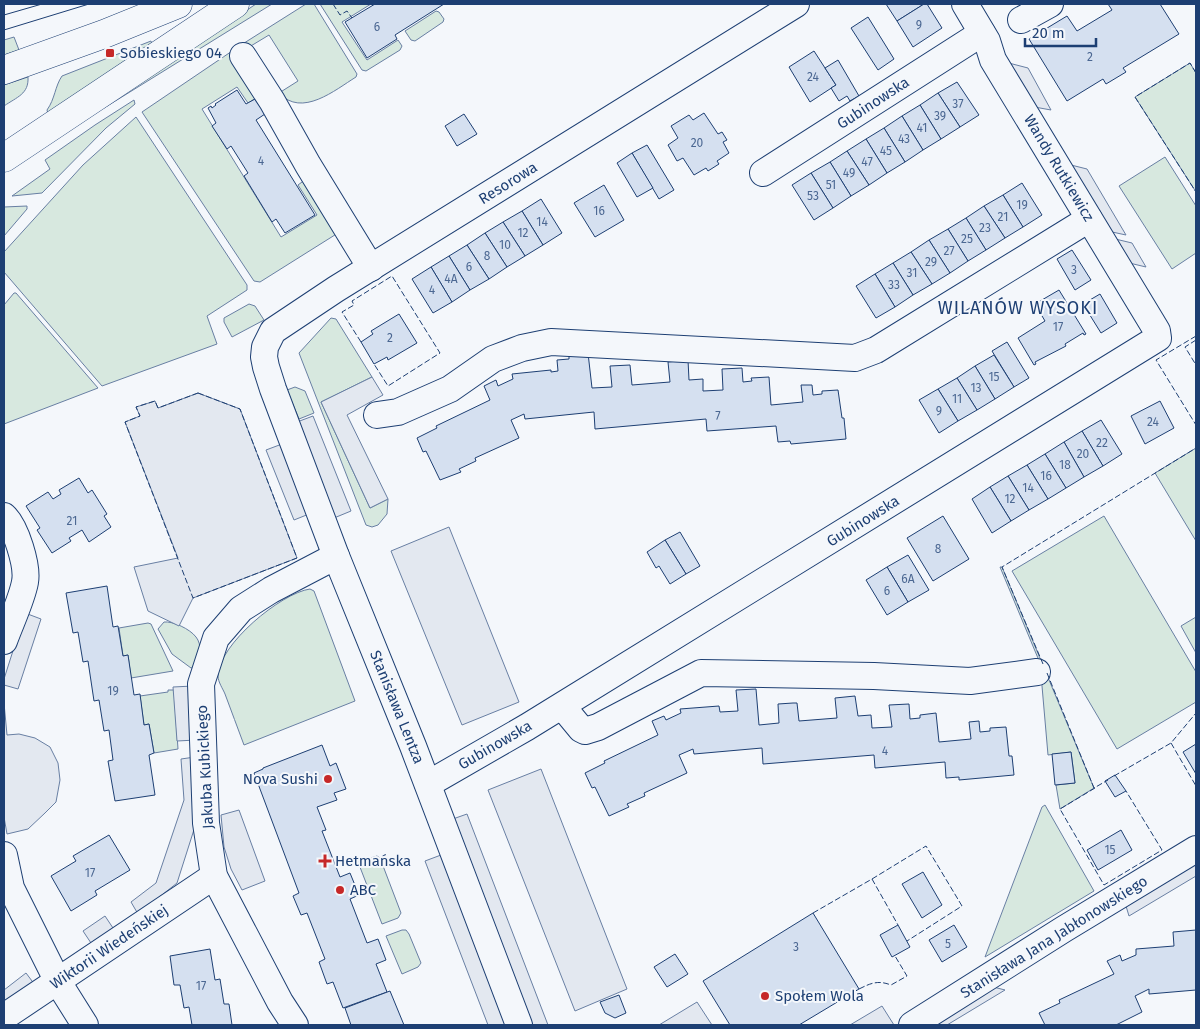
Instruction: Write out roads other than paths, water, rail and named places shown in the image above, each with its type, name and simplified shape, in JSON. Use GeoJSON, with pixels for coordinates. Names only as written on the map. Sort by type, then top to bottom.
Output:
{"type":"FeatureCollection","features":[{"type":"Feature","properties":{"kind":"main road"},"geometry":{"type":"LineString","coordinates":[[4,70],[104,34],[178,4]]}},
{"type":"Feature","properties":{"kind":"main road"},"geometry":{"type":"LineString","coordinates":[[4,158],[235,4]]}},
{"type":"Feature","properties":{"kind":"street","name":"Resorowa"},"geometry":{"type":"LineString","coordinates":[[272,389],[264,357],[265,347],[273,331],[796,4]]}},
{"type":"Feature","properties":{"kind":"street","name":"Wandy Rutkiewicz"},"geometry":{"type":"LineString","coordinates":[[965,4],[987,41],[993,60],[1157,331]]}},
{"type":"Feature","properties":{"kind":"street"},"geometry":{"type":"LineString","coordinates":[[1021,20],[1050,4]]}},
{"type":"Feature","properties":{"kind":"street","name":"Gubinowska"},"geometry":{"type":"LineString","coordinates":[[763,173],[982,33]]}},
{"type":"Feature","properties":{"kind":"street"},"geometry":{"type":"LineString","coordinates":[[243,56],[272,101],[308,165],[371,268]]}},
{"type":"Feature","properties":{"kind":"street"},"geometry":{"type":"LineString","coordinates":[[377,415],[398,412],[450,389],[493,360],[522,348],[551,342],[855,358],[876,350],[1089,219]]}},
{"type":"Feature","properties":{"kind":"street","name":"Gubinowska"},"geometry":{"type":"LineString","coordinates":[[428,784],[562,706],[1150,344],[1158,338],[1157,331]]}},
{"type":"Feature","properties":{"kind":"street","name":"Stanisława Lentza"},"geometry":{"type":"LineString","coordinates":[[272,389],[336,556],[428,784],[519,1025]]}},
{"type":"Feature","properties":{"kind":"street"},"geometry":{"type":"LineString","coordinates":[[4,516],[15,534],[22,556],[26,579],[15,583],[4,641]]}},
{"type":"Feature","properties":{"kind":"street","name":"Jakuba Kubickiego"},"geometry":{"type":"LineString","coordinates":[[295,1025],[280,1002],[214,876],[206,823],[200,684],[216,638],[241,609],[271,590],[336,556]]}},
{"type":"Feature","properties":{"kind":"street"},"geometry":{"type":"LineString","coordinates":[[562,706],[584,731],[598,727],[701,673],[874,676],[970,681],[1037,672]]}},
{"type":"Feature","properties":{"kind":"street","name":"Stanisława Jana Jabłonowskiego"},"geometry":{"type":"LineString","coordinates":[[912,1025],[1064,929],[1196,849]]}},
{"type":"Feature","properties":{"kind":"street"},"geometry":{"type":"LineString","coordinates":[[4,855],[11,888],[58,982],[86,1025]]}},
{"type":"Feature","properties":{"kind":"street","name":"Wiktorii Wiedeńskiej"},"geometry":{"type":"LineString","coordinates":[[4,1017],[214,876]]}},
{"type":"Feature","properties":{"kind":"tram line"},"geometry":{"type":"LineString","coordinates":[[4,15],[42,4]]}},
{"type":"Feature","properties":{"kind":"tram line"},"geometry":{"type":"LineString","coordinates":[[4,30],[89,4]]}},
{"type":"Feature","properties":{"kind":"place","name":"Sobieskiego 04"},"geometry":{"type":"Point","coordinates":[110,53]}},
{"type":"Feature","properties":{"kind":"place","name":"Nova Sushi"},"geometry":{"type":"Point","coordinates":[328,779]}},
{"type":"Feature","properties":{"kind":"place","name":"Hetmańska"},"geometry":{"type":"Point","coordinates":[325,861]}},
{"type":"Feature","properties":{"kind":"place","name":"ABC"},"geometry":{"type":"Point","coordinates":[340,890]}},
{"type":"Feature","properties":{"kind":"place","name":"Społem Wola"},"geometry":{"type":"Point","coordinates":[765,996]}},
{"type":"Feature","properties":{"kind":"district","name":"WILANÓW WYSOKI"},"geometry":{"type":"Point","coordinates":[1018,308]}}]}
